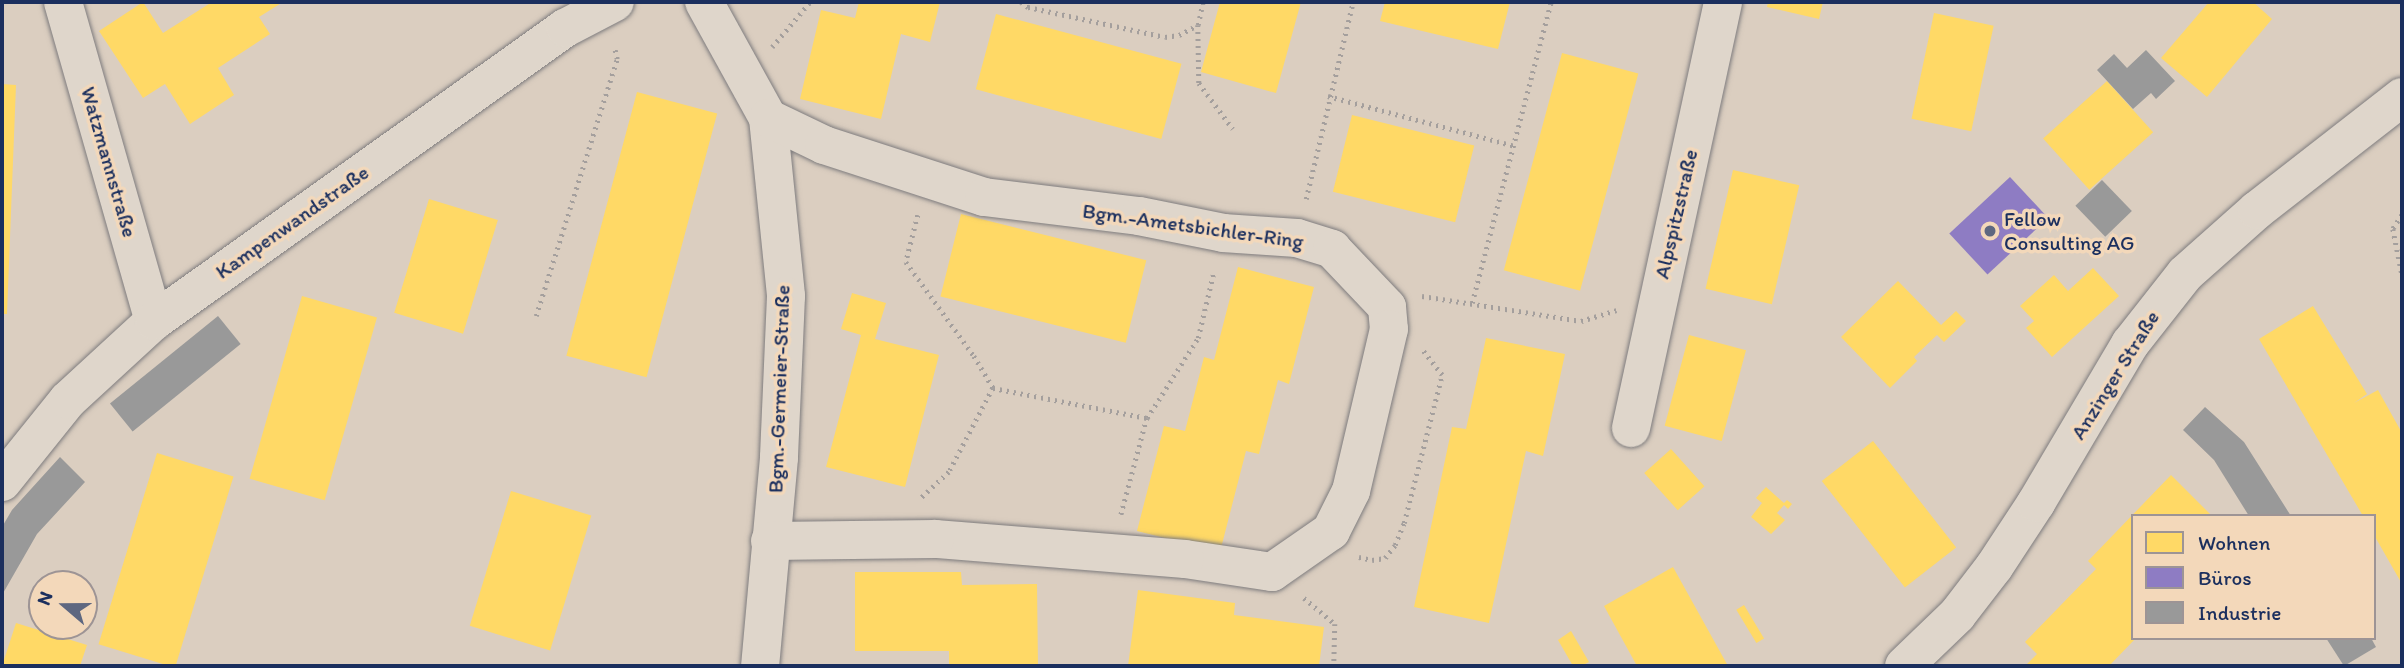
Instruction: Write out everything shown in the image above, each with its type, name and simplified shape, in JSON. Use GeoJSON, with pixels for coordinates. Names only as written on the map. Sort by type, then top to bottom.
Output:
{"type":"FeatureCollection","features":[{"type":"Feature","properties":{"kind":"street","name":"Watzmannstraße"},"geometry":{"type":"LineString","coordinates":[[63,2],[154,321]]}},
{"type":"Feature","properties":{"kind":"street","name":"Bgm.-Germeier-Straße"},"geometry":{"type":"LineString","coordinates":[[704,2],[768,118],[786,296],[779,458],[760,666]]}},
{"type":"Feature","properties":{"kind":"street","name":"Alpspitzstraße"},"geometry":{"type":"LineString","coordinates":[[1631,428],[1723,2]]}},
{"type":"Feature","properties":{"kind":"street","name":"Kampenwandstraße"},"geometry":{"type":"LineString","coordinates":[[2,482],[68,400],[154,321],[565,28],[613,19]]}},
{"type":"Feature","properties":{"kind":"street","name":"Anzinger Straße"},"geometry":{"type":"LineString","coordinates":[[1903,666],[1956,615],[1994,567],[2036,503],[2130,344],[2185,274],[2257,210],[2402,97]]}},
{"type":"Feature","properties":{"kind":"street","name":"Bgm.-Ametsbichler-Ring"},"geometry":{"type":"LineString","coordinates":[[768,118],[824,145],[984,197],[1139,216],[1223,233],[1297,238],[1332,249],[1387,307],[1389,330],[1351,491],[1331,531],[1272,572]]}},
{"type":"Feature","properties":{"kind":"street"},"geometry":{"type":"LineString","coordinates":[[770,541],[935,539],[1185,559],[1272,572]]}},
{"type":"Feature","properties":{"kind":"path"},"geometry":{"type":"LineString","coordinates":[[745,72],[780,39],[810,2]]}},
{"type":"Feature","properties":{"kind":"path"},"geometry":{"type":"LineString","coordinates":[[1021,2],[1028,7],[1165,37],[1180,34],[1198,25]]}},
{"type":"Feature","properties":{"kind":"path"},"geometry":{"type":"LineString","coordinates":[[1203,2],[1198,25],[1199,83],[1233,129]]}},
{"type":"Feature","properties":{"kind":"path"},"geometry":{"type":"LineString","coordinates":[[1297,238],[1328,96],[1353,2]]}},
{"type":"Feature","properties":{"kind":"path"},"geometry":{"type":"LineString","coordinates":[[1472,303],[1551,2]]}},
{"type":"Feature","properties":{"kind":"path"},"geometry":{"type":"LineString","coordinates":[[536,316],[617,59],[613,19]]}},
{"type":"Feature","properties":{"kind":"path"},"geometry":{"type":"LineString","coordinates":[[1328,96],[1515,146]]}},
{"type":"Feature","properties":{"kind":"path"},"geometry":{"type":"LineString","coordinates":[[927,179],[906,262],[974,356],[993,388],[1146,418]]}},
{"type":"Feature","properties":{"kind":"path"},"geometry":{"type":"LineString","coordinates":[[2402,215],[2393,229],[2402,274]]}},
{"type":"Feature","properties":{"kind":"path"},"geometry":{"type":"LineString","coordinates":[[1111,553],[1146,418],[1198,338],[1223,233]]}},
{"type":"Feature","properties":{"kind":"path"},"geometry":{"type":"LineString","coordinates":[[1369,288],[1581,321],[1629,306]]}},
{"type":"Feature","properties":{"kind":"path"},"geometry":{"type":"LineString","coordinates":[[877,540],[949,472],[993,388]]}},
{"type":"Feature","properties":{"kind":"path"},"geometry":{"type":"LineString","coordinates":[[1272,572],[1335,624],[1334,666]]}},
{"type":"Feature","properties":{"kind":"building: Wohnen"},"geometry":{"type":"Polygon","coordinates":[[[143,2],[163,33],[212,2],[283,2],[259,17],[270,34],[218,68],[234,95],[190,124],[165,84],[143,98],[99,31],[143,2]]]}},
{"type":"Feature","properties":{"kind":"building: Wohnen"},"geometry":{"type":"Polygon","coordinates":[[[859,2],[940,2],[930,42],[901,34],[881,119],[800,99],[821,10],[855,18],[859,2]]]}},
{"type":"Feature","properties":{"kind":"building: Wohnen"},"geometry":{"type":"Polygon","coordinates":[[[1220,2],[1301,2],[1276,93],[1201,72],[1220,2]]]}},
{"type":"Feature","properties":{"kind":"building: Wohnen"},"geometry":{"type":"Polygon","coordinates":[[[1385,2],[1510,2],[1498,49],[1380,21],[1385,2]]]}},
{"type":"Feature","properties":{"kind":"building: Wohnen"},"geometry":{"type":"Polygon","coordinates":[[[1768,2],[1823,2],[1819,19],[1767,7],[1768,2]]]}},
{"type":"Feature","properties":{"kind":"building: Wohnen"},"geometry":{"type":"Polygon","coordinates":[[[2209,2],[2253,2],[2272,19],[2207,97],[2161,58],[2209,2]]]}},
{"type":"Feature","properties":{"kind":"building: Wohnen"},"geometry":{"type":"Polygon","coordinates":[[[1934,13],[1994,26],[1971,131],[1912,119],[1934,13]]]}},
{"type":"Feature","properties":{"kind":"building: Wohnen"},"geometry":{"type":"Polygon","coordinates":[[[996,14],[1181,64],[1161,139],[976,89],[996,14]]]}},
{"type":"Feature","properties":{"kind":"building: Wohnen"},"geometry":{"type":"Polygon","coordinates":[[[1562,53],[1638,73],[1580,291],[1504,270],[1562,53]]]}},
{"type":"Feature","properties":{"kind":"building: Wohnen"},"geometry":{"type":"Polygon","coordinates":[[[2107,81],[2153,132],[2089,190],[2043,139],[2107,81]]]}},
{"type":"Feature","properties":{"kind":"building: Wohnen"},"geometry":{"type":"Polygon","coordinates":[[[2,84],[16,85],[7,314],[2,314],[2,84]]]}},
{"type":"Feature","properties":{"kind":"building: Wohnen"},"geometry":{"type":"Polygon","coordinates":[[[637,92],[717,113],[647,377],[566,356],[637,92]]]}},
{"type":"Feature","properties":{"kind":"building: Wohnen"},"geometry":{"type":"Polygon","coordinates":[[[1352,115],[1474,145],[1455,222],[1333,192],[1352,115]]]}},
{"type":"Feature","properties":{"kind":"building: Wohnen"},"geometry":{"type":"Polygon","coordinates":[[[1733,170],[1799,185],[1772,304],[1706,289],[1733,170]]]}},
{"type":"Feature","properties":{"kind":"building: Wohnen"},"geometry":{"type":"Polygon","coordinates":[[[429,199],[498,220],[463,334],[394,313],[429,199]]]}},
{"type":"Feature","properties":{"kind":"building: Wohnen"},"geometry":{"type":"Polygon","coordinates":[[[961,214],[1146,260],[1126,343],[940,296],[961,214]]]}},
{"type":"Feature","properties":{"kind":"building: Wohnen"},"geometry":{"type":"Polygon","coordinates":[[[1238,267],[1314,287],[1289,384],[1278,380],[1259,454],[1246,451],[1220,552],[1137,531],[1164,426],[1185,431],[1204,357],[1214,360],[1238,267]]]}},
{"type":"Feature","properties":{"kind":"building: Wohnen"},"geometry":{"type":"Polygon","coordinates":[[[2093,268],[2119,296],[2052,357],[2026,328],[2034,321],[2020,306],[2054,275],[2068,291],[2093,268]]]}},
{"type":"Feature","properties":{"kind":"building: Wohnen"},"geometry":{"type":"Polygon","coordinates":[[[1898,281],[1941,325],[1956,311],[1966,321],[1944,342],[1937,335],[1914,357],[1917,361],[1890,388],[1841,337],[1898,281]]]}},
{"type":"Feature","properties":{"kind":"building: Wohnen"},"geometry":{"type":"Polygon","coordinates":[[[852,293],[886,303],[875,339],[939,355],[905,487],[826,467],[861,335],[841,329],[852,293]]]}},
{"type":"Feature","properties":{"kind":"building: Wohnen"},"geometry":{"type":"Polygon","coordinates":[[[302,296],[377,317],[325,500],[250,479],[302,296]]]}},
{"type":"Feature","properties":{"kind":"building: Wohnen"},"geometry":{"type":"Polygon","coordinates":[[[2313,306],[2367,394],[2354,403],[2378,390],[2402,433],[2402,584],[2376,538],[2376,514],[2362,514],[2259,339],[2313,306]]]}},
{"type":"Feature","properties":{"kind":"building: Wohnen"},"geometry":{"type":"Polygon","coordinates":[[[1689,335],[1746,350],[1722,441],[1665,426],[1689,335]]]}},
{"type":"Feature","properties":{"kind":"building: Wohnen"},"geometry":{"type":"Polygon","coordinates":[[[1486,338],[1565,354],[1543,456],[1526,451],[1489,623],[1414,607],[1452,427],[1466,429],[1486,338]]]}},
{"type":"Feature","properties":{"kind":"building: Wohnen"},"geometry":{"type":"Polygon","coordinates":[[[1873,441],[1956,547],[1905,587],[1822,481],[1873,441]]]}},
{"type":"Feature","properties":{"kind":"building: Wohnen"},"geometry":{"type":"Polygon","coordinates":[[[1671,449],[1704,486],[1678,510],[1644,473],[1671,449]]]}},
{"type":"Feature","properties":{"kind":"building: Wohnen"},"geometry":{"type":"Polygon","coordinates":[[[157,453],[234,476],[176,666],[99,644],[157,453]]]}},
{"type":"Feature","properties":{"kind":"building: Wohnen"},"geometry":{"type":"Polygon","coordinates":[[[2171,475],[2210,514],[2133,514],[2171,475]]]}},
{"type":"Feature","properties":{"kind":"building: Wohnen"},"geometry":{"type":"Polygon","coordinates":[[[1766,487],[1784,503],[1787,500],[1792,504],[1788,509],[1784,505],[1777,513],[1785,520],[1771,534],[1751,517],[1762,503],[1756,498],[1766,487]]]}},
{"type":"Feature","properties":{"kind":"building: Wohnen"},"geometry":{"type":"Polygon","coordinates":[[[511,491],[591,516],[550,650],[470,626],[511,491]]]}},
{"type":"Feature","properties":{"kind":"building: Wohnen"},"geometry":{"type":"Polygon","coordinates":[[[2131,516],[2131,640],[2134,640],[2109,666],[2025,666],[2037,654],[2025,642],[2096,569],[2088,561],[2131,516]]]}},
{"type":"Feature","properties":{"kind":"building: Wohnen"},"geometry":{"type":"Polygon","coordinates":[[[1673,567],[1728,666],[1637,666],[1604,606],[1673,567]]]}},
{"type":"Feature","properties":{"kind":"building: Wohnen"},"geometry":{"type":"Polygon","coordinates":[[[855,572],[961,572],[962,585],[1037,584],[1038,666],[949,666],[949,651],[855,651],[855,572]]]}},
{"type":"Feature","properties":{"kind":"building: Wohnen"},"geometry":{"type":"Polygon","coordinates":[[[1138,590],[1235,603],[1234,615],[1324,627],[1319,666],[1128,666],[1138,590]]]}},
{"type":"Feature","properties":{"kind":"building: Wohnen"},"geometry":{"type":"Polygon","coordinates":[[[1744,605],[1764,638],[1756,643],[1736,610],[1744,605]]]}},
{"type":"Feature","properties":{"kind":"building: Wohnen"},"geometry":{"type":"Polygon","coordinates":[[[16,623],[28,627],[28,640],[71,640],[87,645],[80,666],[2,666],[16,623]]]}},
{"type":"Feature","properties":{"kind":"building: Wohnen"},"geometry":{"type":"Polygon","coordinates":[[[1571,631],[1589,662],[1581,666],[1573,666],[1558,640],[1571,631]]]}},
{"type":"Feature","properties":{"kind":"building: Büros"},"geometry":{"type":"Polygon","coordinates":[[[2010,177],[2048,218],[1987,275],[1949,234],[2010,177]]]}},
{"type":"Feature","properties":{"kind":"building: Industrie"},"geometry":{"type":"Polygon","coordinates":[[[2146,50],[2175,81],[2156,99],[2151,93],[2133,109],[2097,70],[2114,54],[2127,68],[2146,50]]]}},
{"type":"Feature","properties":{"kind":"building: Industrie"},"geometry":{"type":"Polygon","coordinates":[[[2102,180],[2132,211],[2105,237],[2075,206],[2102,180]]]}},
{"type":"Feature","properties":{"kind":"building: Industrie"},"geometry":{"type":"Polygon","coordinates":[[[218,316],[241,344],[133,431],[110,403],[218,316]]]}},
{"type":"Feature","properties":{"kind":"building: Industrie"},"geometry":{"type":"Polygon","coordinates":[[[2205,407],[2244,442],[2290,514],[2248,514],[2214,460],[2183,430],[2205,407]]]}},
{"type":"Feature","properties":{"kind":"building: Industrie"},"geometry":{"type":"Polygon","coordinates":[[[60,457],[85,482],[37,534],[2,595],[2,527],[12,510],[60,457]]]}},
{"type":"Feature","properties":{"kind":"building: Industrie"},"geometry":{"type":"Polygon","coordinates":[[[2327,640],[2372,640],[2376,647],[2344,666],[2327,640]]]}},
{"type":"Feature","properties":{"kind":"place","name":"Fellow Consulting AG"},"geometry":{"type":"Point","coordinates":[1990,231]}}]}
